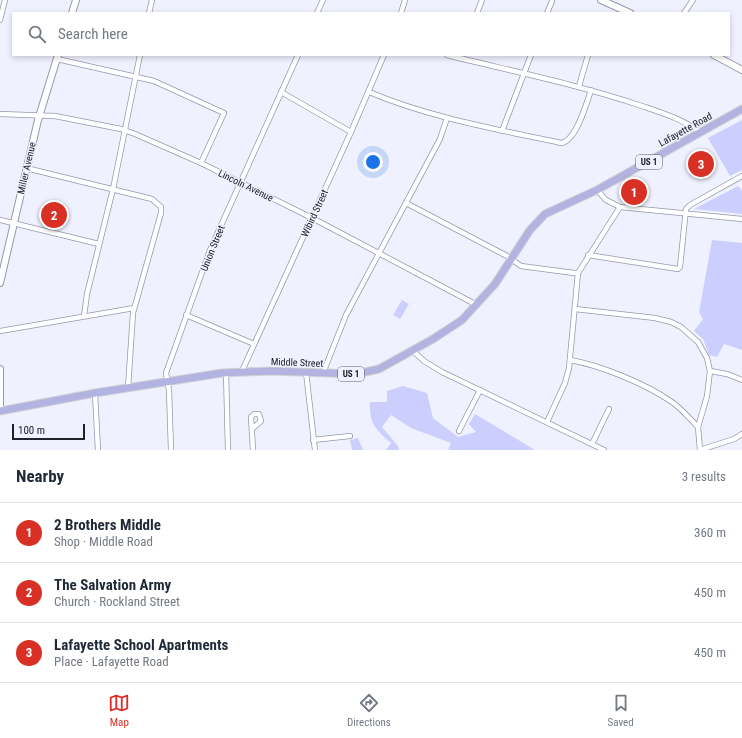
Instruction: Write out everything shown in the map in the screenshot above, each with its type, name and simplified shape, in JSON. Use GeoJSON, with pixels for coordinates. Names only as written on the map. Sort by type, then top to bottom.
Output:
{"type":"FeatureCollection","features":[{"type":"Feature","properties":{"kind":"main road"},"geometry":{"type":"LineString","coordinates":[[72,12],[76,0]]}},
{"type":"Feature","properties":{"kind":"main road"},"geometry":{"type":"LineString","coordinates":[[601,0],[628,12]]}},
{"type":"Feature","properties":{"kind":"main road"},"geometry":{"type":"LineString","coordinates":[[716,56],[742,70]]}},
{"type":"Feature","properties":{"kind":"main road","name":"Miller Avenue"},"geometry":{"type":"LineString","coordinates":[[0,283],[39,115],[58,57]]}},
{"type":"Feature","properties":{"kind":"main road","name":"Lafayette Road"},"geometry":{"type":"LineString","coordinates":[[597,190],[742,109]]}},
{"type":"Feature","properties":{"kind":"main road","name":"Middle Street"},"geometry":{"type":"LineString","coordinates":[[0,411],[95,393],[226,372],[368,372],[384,366],[454,326],[477,305],[495,284],[530,230],[545,214],[597,190]]}},
{"type":"Feature","properties":{"kind":"main road"},"geometry":{"type":"LineString","coordinates":[[0,369],[0,407]]}},
{"type":"Feature","properties":{"kind":"street"},"geometry":{"type":"LineString","coordinates":[[0,20],[5,0]]}},
{"type":"Feature","properties":{"kind":"street"},"geometry":{"type":"LineString","coordinates":[[149,12],[152,0]]}},
{"type":"Feature","properties":{"kind":"street"},"geometry":{"type":"LineString","coordinates":[[317,12],[323,0]]}},
{"type":"Feature","properties":{"kind":"street"},"geometry":{"type":"LineString","coordinates":[[400,12],[405,0]]}},
{"type":"Feature","properties":{"kind":"street"},"geometry":{"type":"LineString","coordinates":[[477,12],[482,0]]}},
{"type":"Feature","properties":{"kind":"street"},"geometry":{"type":"LineString","coordinates":[[685,12],[693,0]]}},
{"type":"Feature","properties":{"kind":"street"},"geometry":{"type":"LineString","coordinates":[[547,12],[552,1]]}},
{"type":"Feature","properties":{"kind":"street"},"geometry":{"type":"LineString","coordinates":[[84,316],[140,56]]}},
{"type":"Feature","properties":{"kind":"street","name":"Union Street"},"geometry":{"type":"LineString","coordinates":[[171,450],[166,373],[210,250],[298,56]]}},
{"type":"Feature","properties":{"kind":"street","name":"Wibird Street"},"geometry":{"type":"LineString","coordinates":[[242,371],[369,92],[384,56]]}},
{"type":"Feature","properties":{"kind":"street"},"geometry":{"type":"LineString","coordinates":[[459,56],[579,86],[656,111],[692,126],[700,132]]}},
{"type":"Feature","properties":{"kind":"street"},"geometry":{"type":"LineString","coordinates":[[502,132],[531,56]]}},
{"type":"Feature","properties":{"kind":"street"},"geometry":{"type":"LineString","coordinates":[[579,86],[588,56]]}},
{"type":"Feature","properties":{"kind":"street"},"geometry":{"type":"LineString","coordinates":[[58,57],[154,81],[224,113],[201,163]]}},
{"type":"Feature","properties":{"kind":"street"},"geometry":{"type":"LineString","coordinates":[[369,92],[404,105],[447,118],[502,132],[564,143],[575,130],[591,90]]}},
{"type":"Feature","properties":{"kind":"street"},"geometry":{"type":"LineString","coordinates":[[281,92],[351,132]]}},
{"type":"Feature","properties":{"kind":"street","name":"Lincoln Avenue"},"geometry":{"type":"LineString","coordinates":[[0,114],[39,115],[65,118],[125,130],[201,163],[240,182],[379,252],[477,305]]}},
{"type":"Feature","properties":{"kind":"street"},"geometry":{"type":"LineString","coordinates":[[323,373],[343,322],[440,139],[447,118]]}},
{"type":"Feature","properties":{"kind":"street"},"geometry":{"type":"LineString","coordinates":[[26,168],[152,199],[160,204],[162,210],[134,308],[130,328],[128,388]]}},
{"type":"Feature","properties":{"kind":"street"},"geometry":{"type":"LineString","coordinates":[[588,255],[678,269],[680,267],[685,213],[690,205],[742,176]]}},
{"type":"Feature","properties":{"kind":"street"},"geometry":{"type":"LineString","coordinates":[[597,190],[606,200],[620,207],[742,219]]}},
{"type":"Feature","properties":{"kind":"street"},"geometry":{"type":"LineString","coordinates":[[406,203],[525,267],[578,273]]}},
{"type":"Feature","properties":{"kind":"street"},"geometry":{"type":"LineString","coordinates":[[547,422],[565,383],[570,360],[578,273],[588,255],[620,207]]}},
{"type":"Feature","properties":{"kind":"street"},"geometry":{"type":"LineString","coordinates":[[0,220],[99,244]]}},
{"type":"Feature","properties":{"kind":"street"},"geometry":{"type":"LineString","coordinates":[[0,331],[134,308]]}},
{"type":"Feature","properties":{"kind":"street"},"geometry":{"type":"LineString","coordinates":[[575,309],[655,318],[671,322],[682,327],[698,342],[707,358],[710,371],[707,396],[698,427],[700,450],[734,439],[742,434]]}},
{"type":"Feature","properties":{"kind":"street"},"geometry":{"type":"LineString","coordinates":[[186,315],[254,344]]}},
{"type":"Feature","properties":{"kind":"street"},"geometry":{"type":"LineString","coordinates":[[412,351],[430,365],[604,450]]}},
{"type":"Feature","properties":{"kind":"street"},"geometry":{"type":"LineString","coordinates":[[570,360],[611,372],[657,393],[676,406],[698,427]]}},
{"type":"Feature","properties":{"kind":"street"},"geometry":{"type":"LineString","coordinates":[[710,371],[727,374],[742,380]]}},
{"type":"Feature","properties":{"kind":"street"},"geometry":{"type":"LineString","coordinates":[[226,372],[228,450]]}},
{"type":"Feature","properties":{"kind":"street"},"geometry":{"type":"LineString","coordinates":[[306,372],[314,450]]}},
{"type":"Feature","properties":{"kind":"street"},"geometry":{"type":"LineString","coordinates":[[459,431],[480,390]]}},
{"type":"Feature","properties":{"kind":"street"},"geometry":{"type":"LineString","coordinates":[[95,393],[98,450]]}},
{"type":"Feature","properties":{"kind":"street"},"geometry":{"type":"LineString","coordinates":[[592,444],[609,409]]}},
{"type":"Feature","properties":{"kind":"street"},"geometry":{"type":"LineString","coordinates":[[252,428],[253,450]]}},
{"type":"Feature","properties":{"kind":"street"},"geometry":{"type":"LineString","coordinates":[[313,440],[350,436]]}},
{"type":"Feature","properties":{"kind":"shaded area"},"geometry":{"type":"Polygon","coordinates":[[[742,120],[742,170],[730,176],[708,138],[742,120]]]}},
{"type":"Feature","properties":{"kind":"shaded area"},"geometry":{"type":"Polygon","coordinates":[[[738,186],[742,191],[742,214],[694,209],[738,186]]]}},
{"type":"Feature","properties":{"kind":"shaded area"},"geometry":{"type":"Polygon","coordinates":[[[712,240],[742,243],[742,350],[724,344],[717,357],[709,355],[703,339],[694,331],[703,319],[699,312],[712,240]]]}},
{"type":"Feature","properties":{"kind":"shaded area"},"geometry":{"type":"Polygon","coordinates":[[[402,300],[409,304],[400,319],[393,315],[402,300]]]}},
{"type":"Feature","properties":{"kind":"shaded area"},"geometry":{"type":"Polygon","coordinates":[[[403,386],[427,393],[433,418],[458,437],[476,432],[469,424],[475,414],[535,450],[448,450],[451,443],[411,428],[391,415],[382,427],[398,446],[399,450],[386,450],[391,443],[374,425],[372,421],[370,402],[387,402],[387,391],[403,386]]]}},
{"type":"Feature","properties":{"kind":"shaded area"},"geometry":{"type":"Polygon","coordinates":[[[358,438],[363,450],[352,450],[350,440],[358,438]]]}},
{"type":"Feature","properties":{"kind":"place","name":"Lafayette School Apartments"},"geometry":{"type":"Point","coordinates":[701,164]}},
{"type":"Feature","properties":{"kind":"place","name":"2 Brothers Middle"},"geometry":{"type":"Point","coordinates":[634,192]}},
{"type":"Feature","properties":{"kind":"place","name":"The Salvation Army"},"geometry":{"type":"Point","coordinates":[54,215]}}]}
